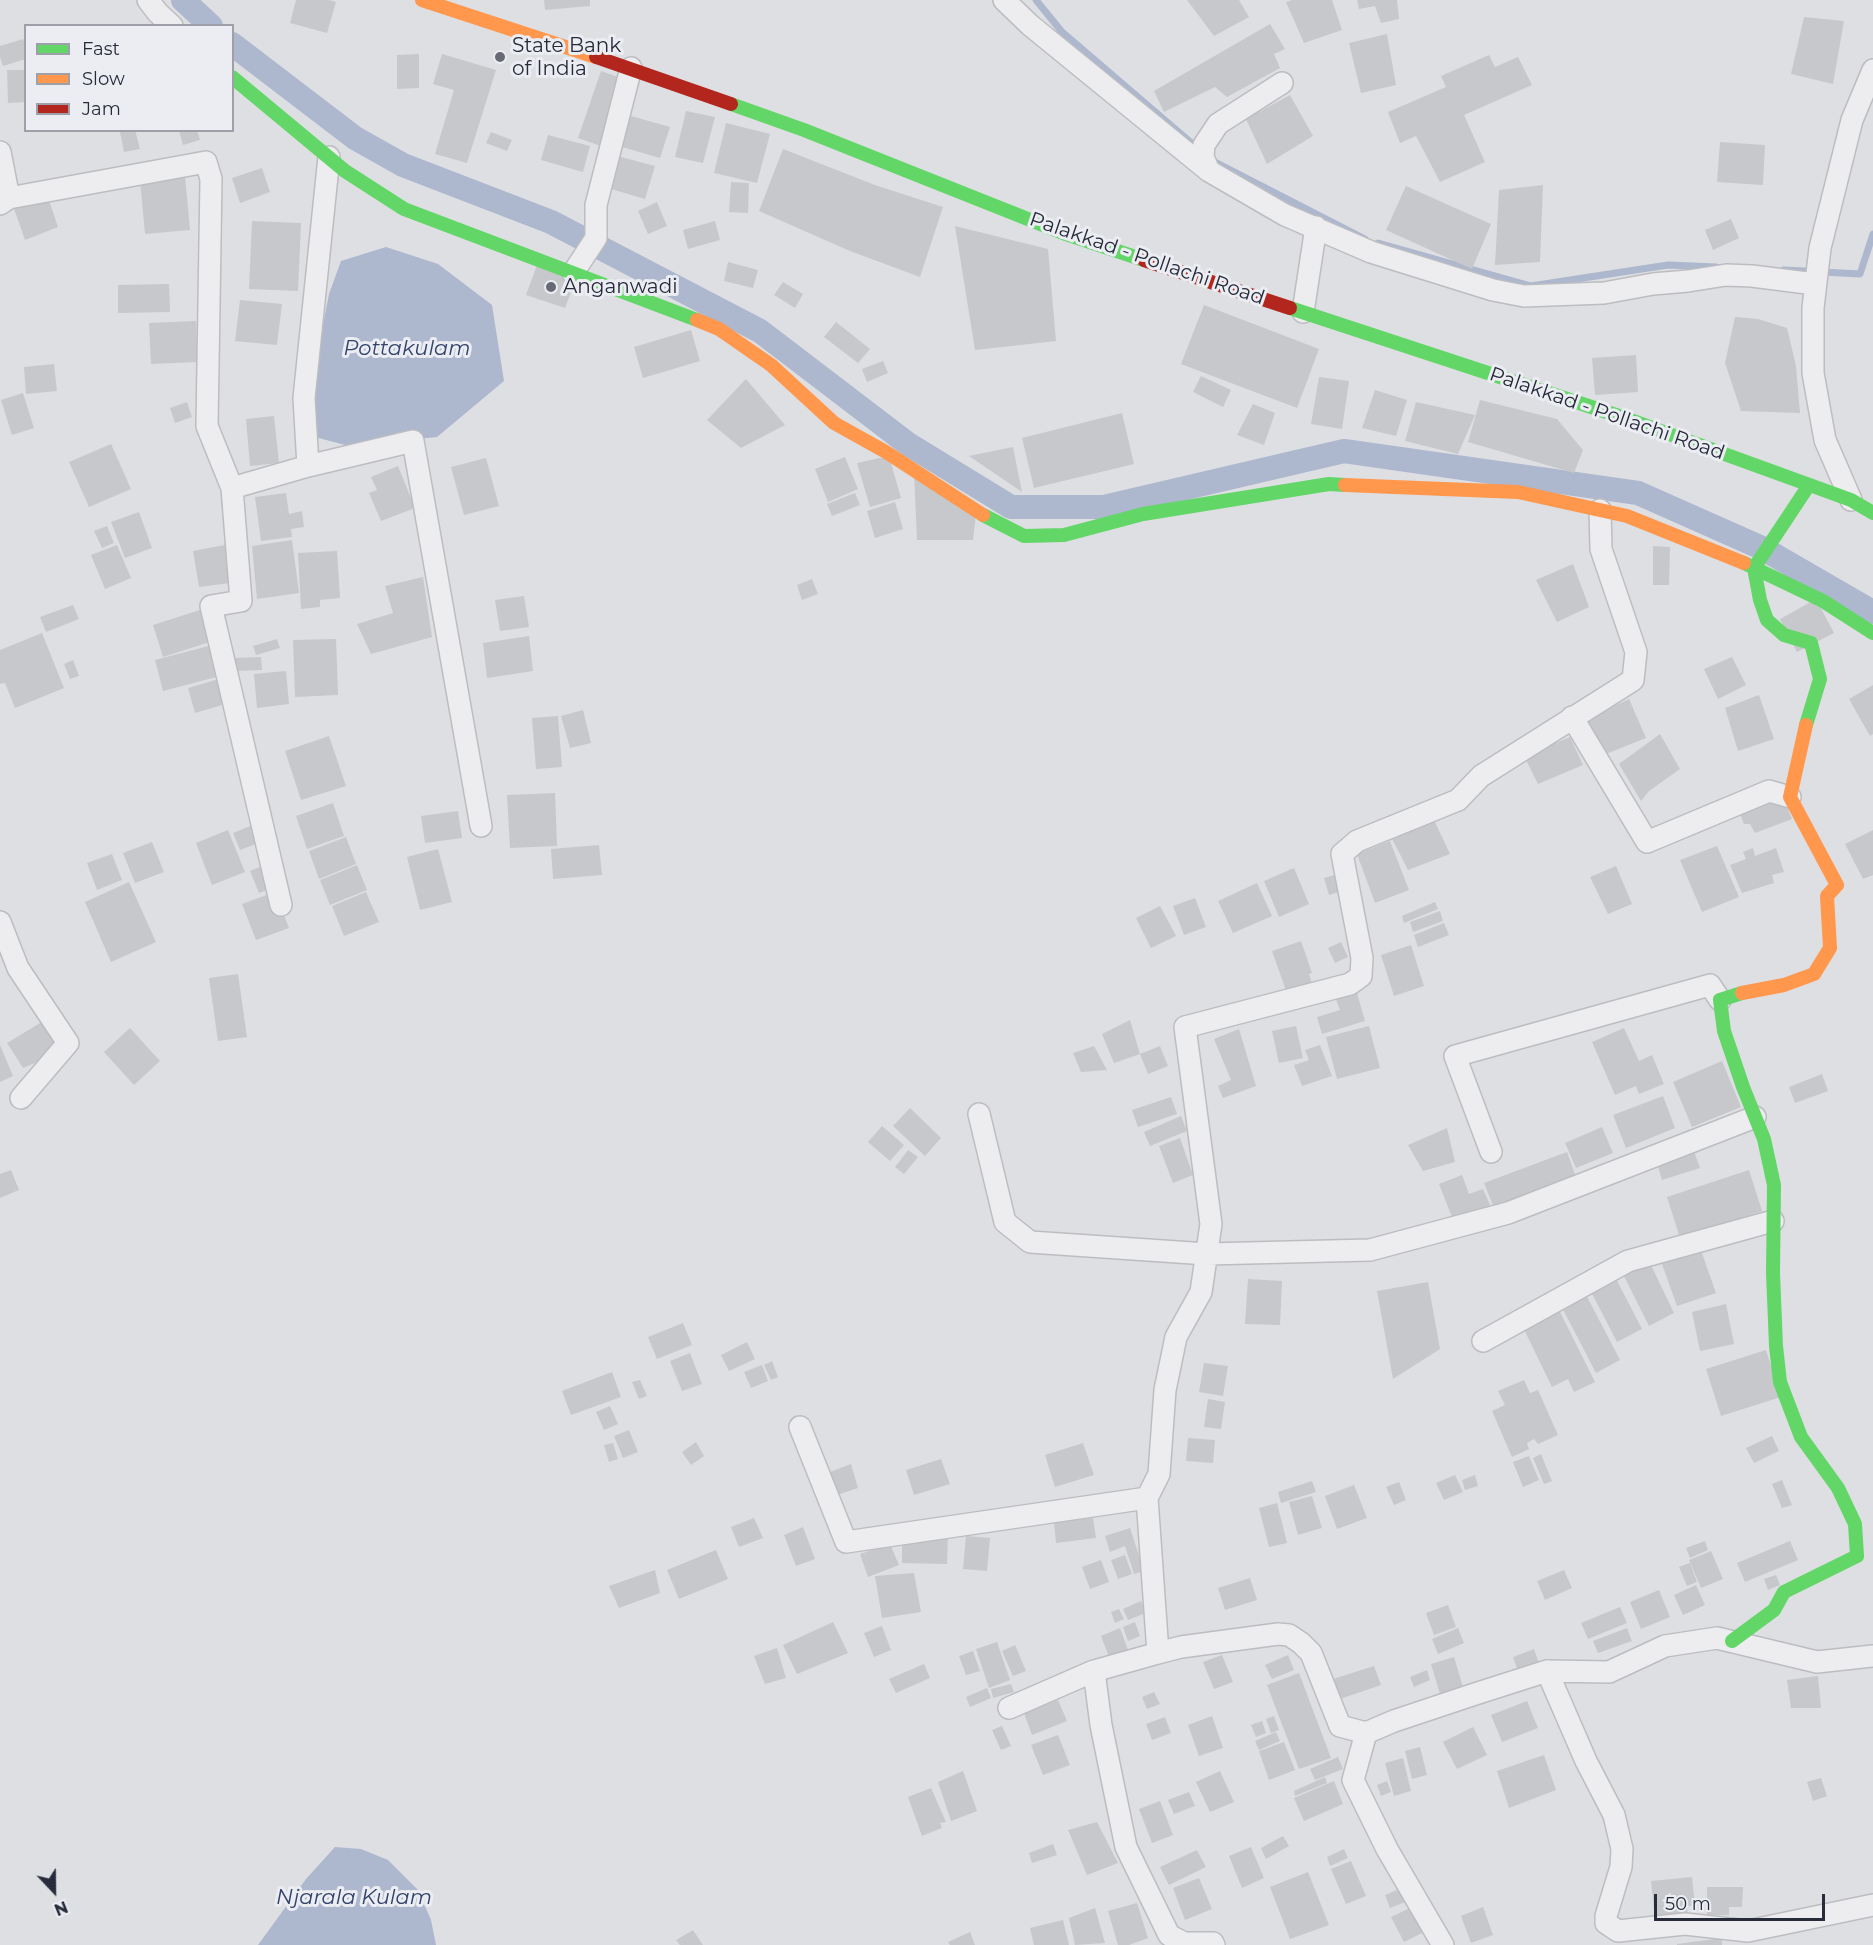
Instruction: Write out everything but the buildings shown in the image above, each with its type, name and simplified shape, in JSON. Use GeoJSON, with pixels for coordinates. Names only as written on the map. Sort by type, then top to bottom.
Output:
{"type":"FeatureCollection","features":[{"type":"Feature","properties":{"kind":"street"},"geometry":{"type":"LineString","coordinates":[[148,0],[170,24]]}},
{"type":"Feature","properties":{"kind":"street","name":"Palakkad - Pollachi Road"},"geometry":{"type":"LineString","coordinates":[[422,0],[631,68],[804,130],[1063,233],[1628,419],[1851,500],[1873,513]]}},
{"type":"Feature","properties":{"kind":"street"},"geometry":{"type":"LineString","coordinates":[[1004,0],[1030,25],[1209,171],[1285,214],[1371,252],[1493,290],[1524,296],[1604,293],[1726,275],[1815,284]]}},
{"type":"Feature","properties":{"kind":"street"},"geometry":{"type":"LineString","coordinates":[[573,273],[596,238],[596,205],[631,68]]}},
{"type":"Feature","properties":{"kind":"street"},"geometry":{"type":"LineString","coordinates":[[1851,500],[1825,440],[1813,373],[1812,308],[1820,248],[1852,120],[1873,70]]}},
{"type":"Feature","properties":{"kind":"street"},"geometry":{"type":"LineString","coordinates":[[234,79],[345,171],[404,209],[719,329],[771,365],[834,423],[886,452],[983,515],[1024,536],[1064,535],[1143,513],[1329,484],[1518,492],[1627,516],[1754,568],[1823,601],[1873,633]]}},
{"type":"Feature","properties":{"kind":"street"},"geometry":{"type":"LineString","coordinates":[[1209,171],[1203,157],[1204,145],[1218,124],[1282,83]]}},
{"type":"Feature","properties":{"kind":"street"},"geometry":{"type":"LineString","coordinates":[[0,152],[4,201],[206,162],[211,179],[207,426],[232,488],[241,601],[212,606],[281,905]]}},
{"type":"Feature","properties":{"kind":"street"},"geometry":{"type":"LineString","coordinates":[[308,466],[304,398],[329,158]]}},
{"type":"Feature","properties":{"kind":"street"},"geometry":{"type":"LineString","coordinates":[[1303,312],[1316,226]]}},
{"type":"Feature","properties":{"kind":"street"},"geometry":{"type":"LineString","coordinates":[[232,488],[308,466],[413,441],[481,826]]}},
{"type":"Feature","properties":{"kind":"street"},"geometry":{"type":"LineString","coordinates":[[1720,1000],[1784,985],[1814,974],[1830,948],[1827,896],[1837,885],[1790,797],[1803,736],[1820,679],[1811,643],[1784,635],[1767,620],[1760,600],[1754,568],[1809,485]]}},
{"type":"Feature","properties":{"kind":"street"},"geometry":{"type":"LineString","coordinates":[[1158,1653],[1147,1498],[1160,1474],[1165,1390],[1176,1337],[1201,1292],[1211,1224],[1185,1027],[1350,984],[1361,976],[1362,958],[1342,854],[1357,841],[1458,800],[1481,776],[1633,680],[1636,652],[1601,549],[1600,510]]}},
{"type":"Feature","properties":{"kind":"street"},"geometry":{"type":"LineString","coordinates":[[1572,717],[1647,842],[1769,791],[1790,797]]}},
{"type":"Feature","properties":{"kind":"street"},"geometry":{"type":"LineString","coordinates":[[0,922],[18,968],[68,1043],[21,1098]]}},
{"type":"Feature","properties":{"kind":"street"},"geometry":{"type":"LineString","coordinates":[[1491,1152],[1455,1056],[1710,986],[1720,1000],[1724,1031],[1764,1139],[1774,1185],[1773,1283],[1780,1382],[1801,1437],[1838,1488],[1855,1524],[1857,1556],[1784,1592],[1774,1610],[1732,1641]]}},
{"type":"Feature","properties":{"kind":"street"},"geometry":{"type":"LineString","coordinates":[[979,1114],[1005,1222],[1030,1242],[1206,1254],[1370,1250],[1508,1213],[1755,1117]]}},
{"type":"Feature","properties":{"kind":"street"},"geometry":{"type":"LineString","coordinates":[[1483,1341],[1628,1261],[1773,1221]]}},
{"type":"Feature","properties":{"kind":"street"},"geometry":{"type":"LineString","coordinates":[[800,1427],[846,1542],[1147,1498]]}},
{"type":"Feature","properties":{"kind":"street"},"geometry":{"type":"LineString","coordinates":[[1009,1708],[1094,1671],[1158,1653],[1181,1647],[1278,1634],[1289,1635],[1302,1643],[1311,1653],[1340,1726],[1366,1733],[1394,1721],[1547,1671],[1609,1672],[1665,1646],[1717,1638],[1817,1662],[1873,1656]]}},
{"type":"Feature","properties":{"kind":"street"},"geometry":{"type":"LineString","coordinates":[[1094,1671],[1101,1725],[1126,1847],[1169,1935],[1184,1943],[1213,1943],[1214,1945]]}},
{"type":"Feature","properties":{"kind":"street"},"geometry":{"type":"LineString","coordinates":[[1547,1671],[1586,1761],[1614,1815],[1622,1849],[1621,1867],[1606,1923],[1618,1930],[1685,1924],[1748,1931],[1873,1905]]}},
{"type":"Feature","properties":{"kind":"street"},"geometry":{"type":"LineString","coordinates":[[1366,1733],[1353,1780],[1387,1849],[1443,1945]]}},
{"type":"Feature","properties":{"kind":"water","name":"Pottakulam"},"geometry":{"type":"Polygon","coordinates":[[[386,247],[438,264],[492,305],[504,381],[437,437],[349,446],[311,436],[315,367],[329,294],[341,261],[386,247]]]}},
{"type":"Feature","properties":{"kind":"water","name":"Njarala Kulam"},"geometry":{"type":"Polygon","coordinates":[[[335,1847],[361,1849],[388,1860],[418,1890],[431,1920],[436,1945],[258,1945],[306,1879],[335,1847]]]}},
{"type":"Feature","properties":{"kind":"waterway"},"geometry":{"type":"LineString","coordinates":[[183,0],[209,24]]}},
{"type":"Feature","properties":{"kind":"waterway"},"geometry":{"type":"LineString","coordinates":[[1036,0],[1062,32],[1196,147]]}},
{"type":"Feature","properties":{"kind":"waterway"},"geometry":{"type":"LineString","coordinates":[[234,46],[355,138],[403,165],[551,222],[760,331],[908,444],[1011,507],[1104,507],[1344,451],[1638,493],[1762,548],[1873,612]]}},
{"type":"Feature","properties":{"kind":"waterway"},"geometry":{"type":"LineString","coordinates":[[1215,162],[1365,239]]}},
{"type":"Feature","properties":{"kind":"waterway"},"geometry":{"type":"LineString","coordinates":[[1784,270],[1860,274],[1873,234]]}},
{"type":"Feature","properties":{"kind":"waterway"},"geometry":{"type":"LineString","coordinates":[[1378,243],[1531,286],[1668,265],[1716,267]]}},
{"type":"Feature","properties":{"kind":"traffic: fast"},"geometry":{"type":"LineString","coordinates":[[234,79],[345,171],[404,209],[697,320]]}},
{"type":"Feature","properties":{"kind":"traffic: fast"},"geometry":{"type":"LineString","coordinates":[[731,104],[804,130],[1063,233],[1144,260]]}},
{"type":"Feature","properties":{"kind":"traffic: fast"},"geometry":{"type":"LineString","coordinates":[[1290,308],[1628,419],[1851,500],[1873,513]]}},
{"type":"Feature","properties":{"kind":"traffic: fast"},"geometry":{"type":"LineString","coordinates":[[983,515],[1024,536],[1064,535],[1143,514],[1329,484],[1345,485]]}},
{"type":"Feature","properties":{"kind":"traffic: fast"},"geometry":{"type":"LineString","coordinates":[[1806,725],[1820,679],[1811,643],[1784,635],[1767,620],[1760,600],[1754,568],[1809,485]]}},
{"type":"Feature","properties":{"kind":"traffic: fast"},"geometry":{"type":"LineString","coordinates":[[1744,563],[1823,601],[1873,633]]}},
{"type":"Feature","properties":{"kind":"traffic: fast"},"geometry":{"type":"LineString","coordinates":[[1732,1641],[1774,1610],[1784,1592],[1857,1556],[1855,1524],[1838,1488],[1801,1437],[1780,1382],[1773,1273],[1774,1185],[1764,1139],[1724,1031],[1720,1000],[1742,993]]}},
{"type":"Feature","properties":{"kind":"traffic: slow"},"geometry":{"type":"LineString","coordinates":[[422,0],[596,57]]}},
{"type":"Feature","properties":{"kind":"traffic: slow"},"geometry":{"type":"LineString","coordinates":[[697,320],[719,329],[771,365],[834,423],[886,452],[983,515]]}},
{"type":"Feature","properties":{"kind":"traffic: slow"},"geometry":{"type":"LineString","coordinates":[[1345,485],[1518,492],[1627,516],[1744,563]]}},
{"type":"Feature","properties":{"kind":"traffic: slow"},"geometry":{"type":"LineString","coordinates":[[1742,993],[1784,985],[1814,974],[1830,948],[1827,896],[1837,885],[1790,797],[1806,725]]}},
{"type":"Feature","properties":{"kind":"traffic: jam"},"geometry":{"type":"LineString","coordinates":[[596,57],[731,104]]}},
{"type":"Feature","properties":{"kind":"traffic: jam"},"geometry":{"type":"LineString","coordinates":[[1144,260],[1290,308]]}},
{"type":"Feature","properties":{"kind":"place","name":"State Bank of India"},"geometry":{"type":"Point","coordinates":[500,57]}},
{"type":"Feature","properties":{"kind":"place","name":"Anganwadi"},"geometry":{"type":"Point","coordinates":[551,287]}}]}
